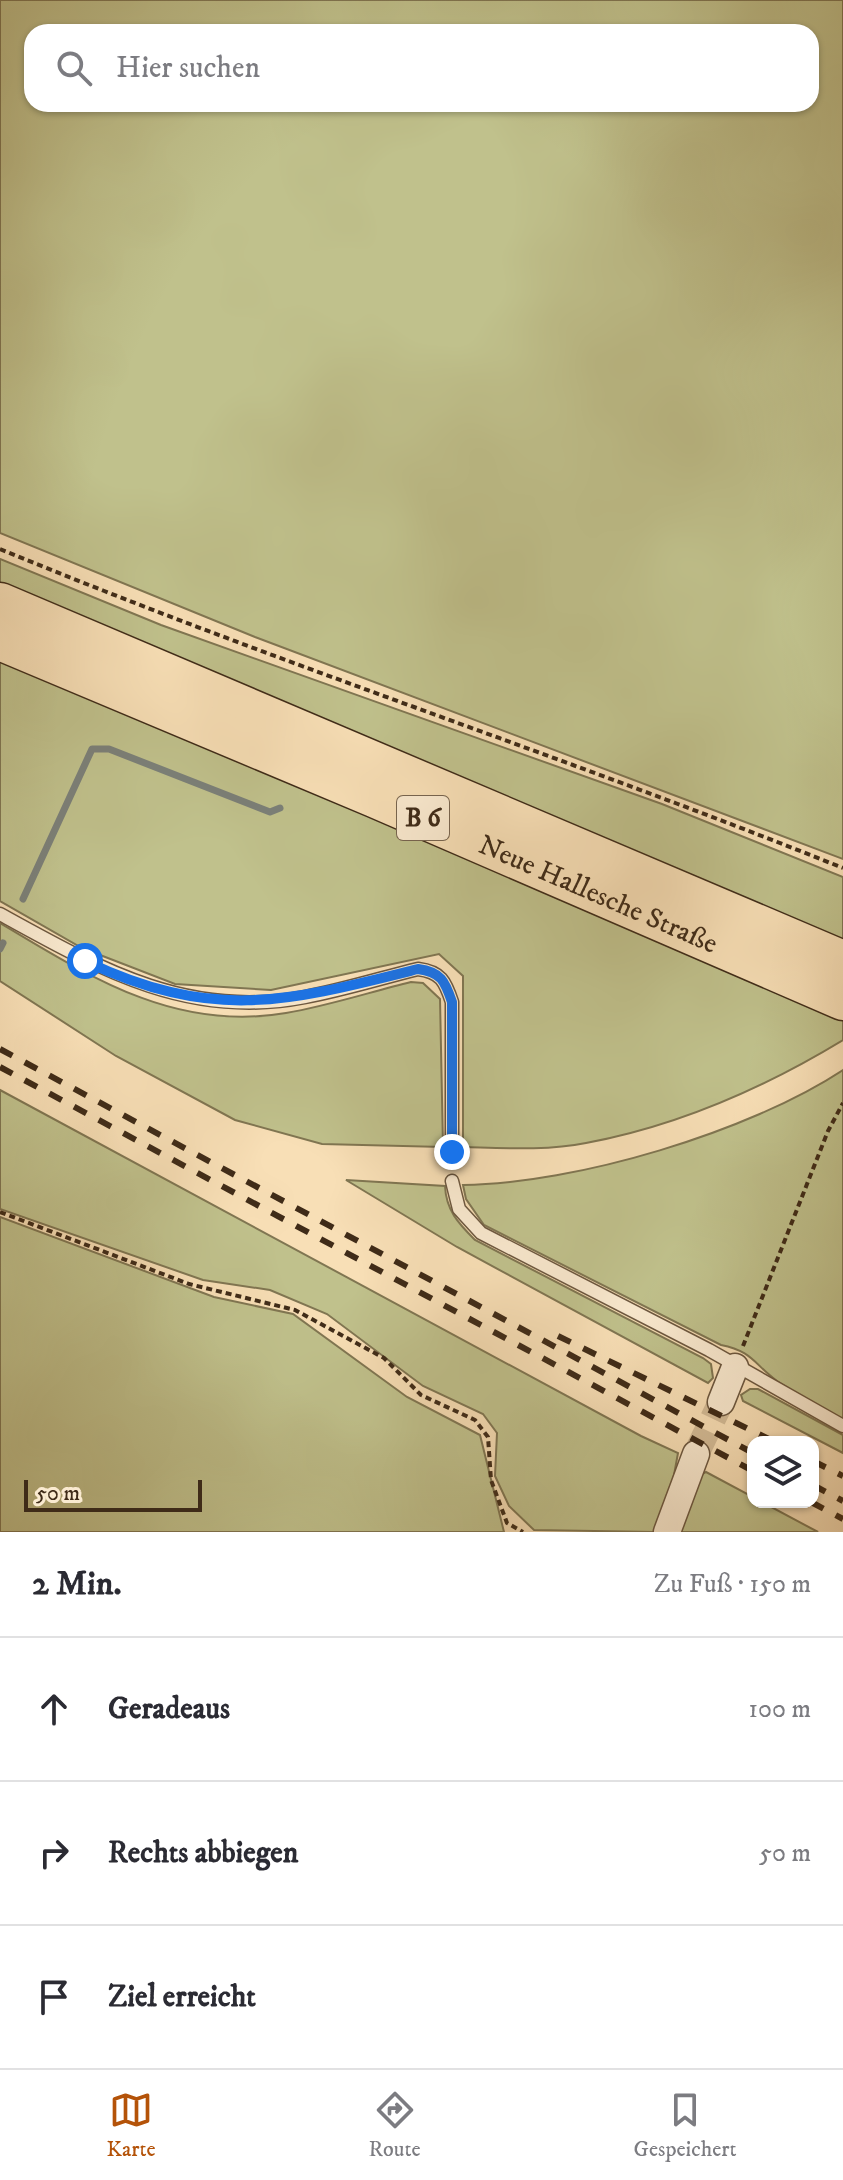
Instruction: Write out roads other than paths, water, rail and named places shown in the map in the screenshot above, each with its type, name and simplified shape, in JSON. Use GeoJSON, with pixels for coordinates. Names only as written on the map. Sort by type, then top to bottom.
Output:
{"type":"FeatureCollection","features":[{"type":"Feature","properties":{"kind":"main road","name":"Neue Hallesche Straße"},"geometry":{"type":"LineString","coordinates":[[0,603],[843,961]]}},
{"type":"Feature","properties":{"kind":"main road","name":"Neue Hallesche Straße"},"geometry":{"type":"LineString","coordinates":[[0,640],[374,797],[843,1000]]}},
{"type":"Feature","properties":{"kind":"street"},"geometry":{"type":"LineString","coordinates":[[721,1402],[735,1367]]}},
{"type":"Feature","properties":{"kind":"street"},"geometry":{"type":"LineString","coordinates":[[667,1532],[696,1454]]}},
{"type":"Feature","properties":{"kind":"lane"},"geometry":{"type":"LineString","coordinates":[[0,914],[117,976],[163,992],[205,999],[253,1002],[303,998],[418,969],[435,971],[446,981],[452,1002],[452,1152]]}},
{"type":"Feature","properties":{"kind":"lane"},"geometry":{"type":"LineString","coordinates":[[452,1181],[459,1209],[481,1233],[843,1426]]}},
{"type":"Feature","properties":{"kind":"waterway"},"geometry":{"type":"LineString","coordinates":[[23,899],[92,749],[109,749],[270,812],[280,808]]}},
{"type":"Feature","properties":{"kind":"waterway"},"geometry":{"type":"LineString","coordinates":[[0,949],[3,943]]}},
{"type":"Feature","properties":{"kind":"tunnel"},"geometry":{"type":"LineString","coordinates":[[696,1454],[721,1402]]}},
{"type":"Feature","properties":{"kind":"railway"},"geometry":{"type":"LineString","coordinates":[[0,1049],[747,1450]]}},
{"type":"Feature","properties":{"kind":"railway"},"geometry":{"type":"LineString","coordinates":[[0,1067],[747,1468]]}},
{"type":"Feature","properties":{"kind":"railway"},"geometry":{"type":"LineString","coordinates":[[558,1336],[763,1436]]}},
{"type":"Feature","properties":{"kind":"railway"},"geometry":{"type":"LineString","coordinates":[[819,1464],[843,1476]]}},
{"type":"Feature","properties":{"kind":"railway"},"geometry":{"type":"LineString","coordinates":[[819,1488],[843,1501]]}},
{"type":"Feature","properties":{"kind":"railway"},"geometry":{"type":"LineString","coordinates":[[819,1506],[843,1519]]}}]}
